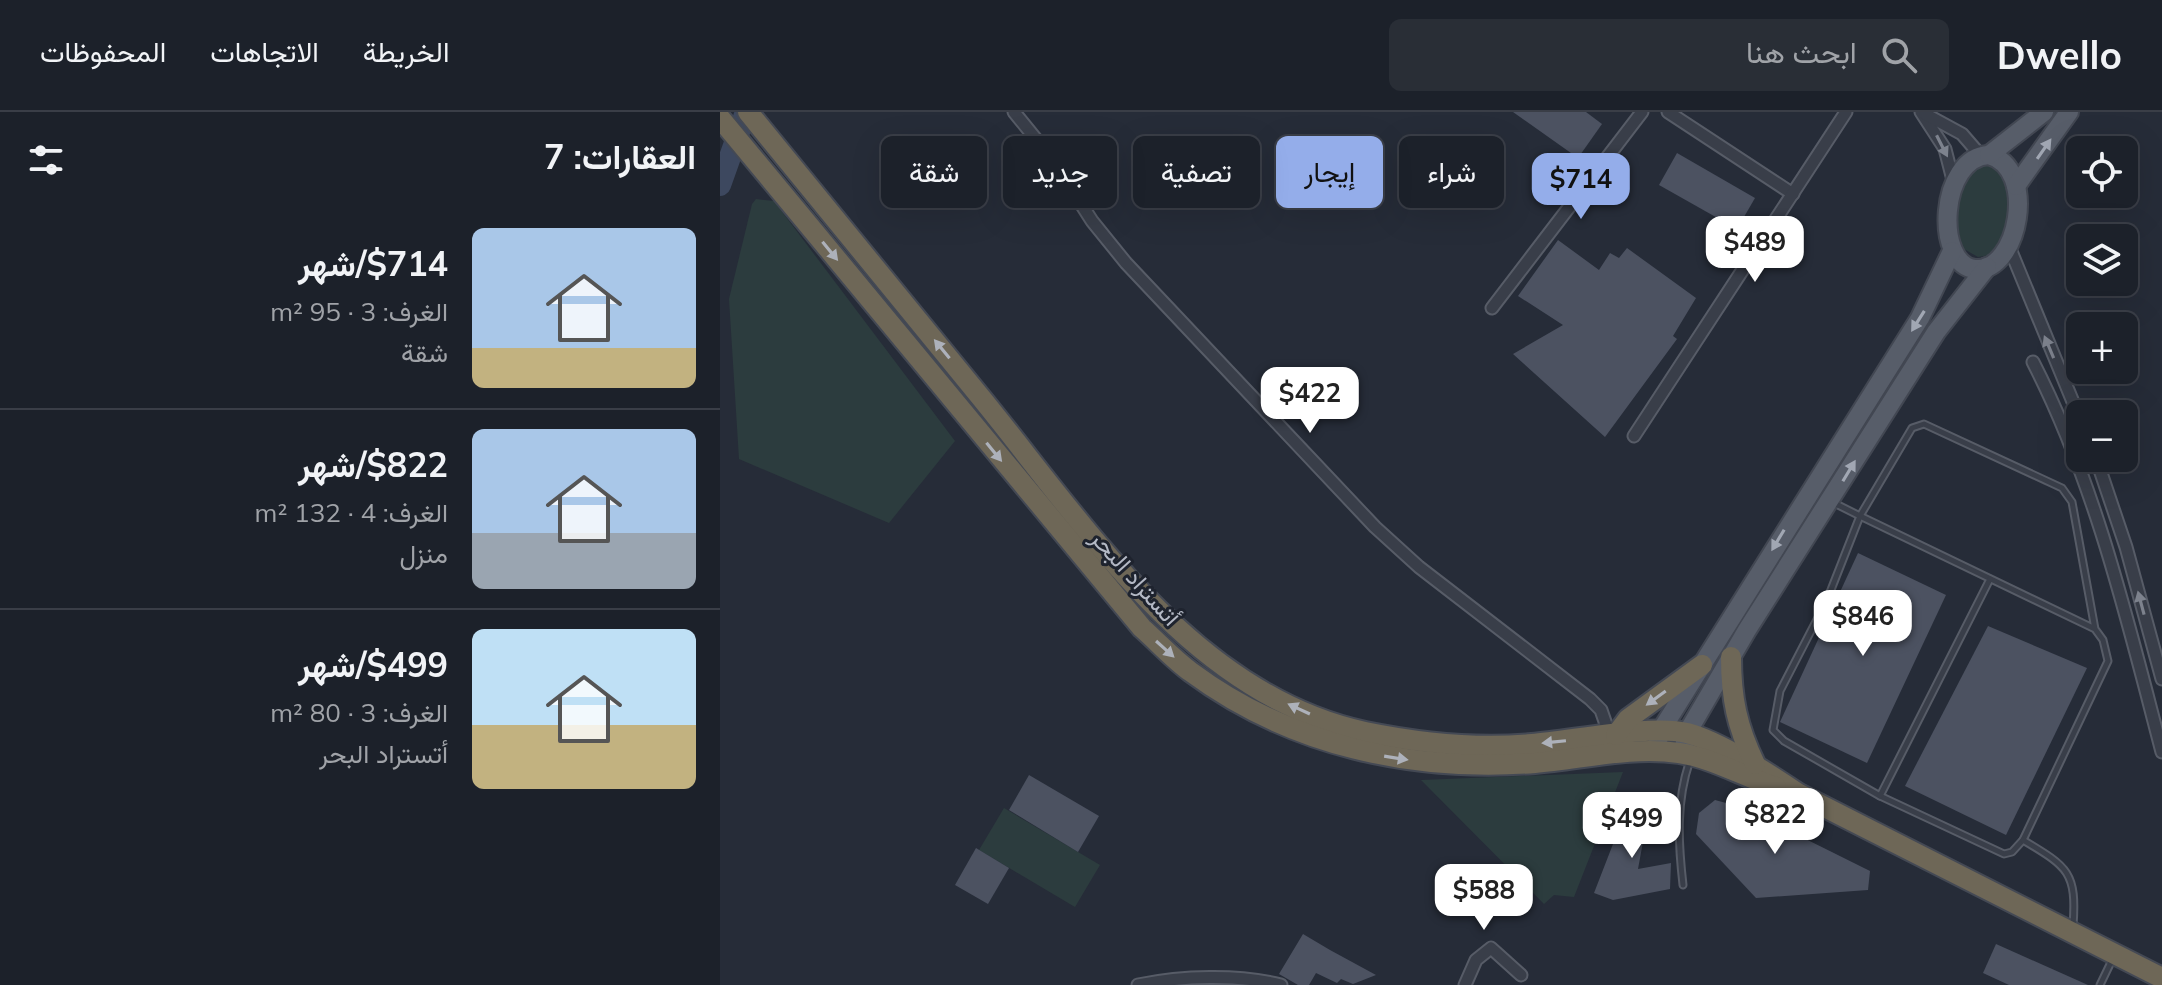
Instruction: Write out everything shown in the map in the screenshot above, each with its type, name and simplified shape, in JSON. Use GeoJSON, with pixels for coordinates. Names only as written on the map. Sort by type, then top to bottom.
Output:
{"type":"FeatureCollection","features":[{"type":"Feature","properties":{"kind":"highway","name":"أتستراد البحر"},"geometry":{"type":"LineString","coordinates":[[748,112],[1105,550],[1169,621],[1218,662],[1262,691],[1307,713],[1362,731],[1419,741],[1529,745],[1613,736],[1658,741],[1687,755],[1799,794]]}},
{"type":"Feature","properties":{"kind":"highway","name":"أتستراد البحر"},"geometry":{"type":"LineString","coordinates":[[720,118],[1074,551],[1142,628],[1190,672],[1295,731],[1362,753],[1441,765],[1532,763],[1658,741]]}},
{"type":"Feature","properties":{"kind":"highway"},"geometry":{"type":"LineString","coordinates":[[1731,657],[1731,698],[1737,727],[1755,764]]}},
{"type":"Feature","properties":{"kind":"highway"},"geometry":{"type":"LineString","coordinates":[[1613,736],[1628,719],[1702,665]]}},
{"type":"Feature","properties":{"kind":"highway"},"geometry":{"type":"LineString","coordinates":[[1658,741],[1687,733],[1755,764],[1799,794],[2158,973]]}},
{"type":"Feature","properties":{"kind":"main road"},"geometry":{"type":"LineString","coordinates":[[1658,741],[1808,491],[1920,318],[1952,251],[1949,212],[1954,184],[1962,166],[1985,156],[2044,112]]}},
{"type":"Feature","properties":{"kind":"main road"},"geometry":{"type":"LineString","coordinates":[[2016,186],[2069,112]]}},
{"type":"Feature","properties":{"kind":"main road"},"geometry":{"type":"LineString","coordinates":[[1687,755],[1687,733],[1731,657],[1936,332],[2008,244],[2017,220],[2016,186],[2007,166],[1985,156]]}},
{"type":"Feature","properties":{"kind":"main road"},"geometry":{"type":"LineString","coordinates":[[1952,251],[1963,265],[1975,269],[1987,267]]}},
{"type":"Feature","properties":{"kind":"street"},"geometry":{"type":"LineString","coordinates":[[1014,112],[1053,160],[1092,221],[1126,263],[1275,423],[1375,527],[1419,567],[1590,699],[1601,710],[1613,736]]}},
{"type":"Feature","properties":{"kind":"street"},"geometry":{"type":"LineString","coordinates":[[1492,308],[1642,112]]}},
{"type":"Feature","properties":{"kind":"street"},"geometry":{"type":"LineString","coordinates":[[1668,112],[1793,194]]}},
{"type":"Feature","properties":{"kind":"street"},"geometry":{"type":"LineString","coordinates":[[1634,436],[1846,112]]}},
{"type":"Feature","properties":{"kind":"street"},"geometry":{"type":"LineString","coordinates":[[1921,112],[1962,134],[1985,156]]}},
{"type":"Feature","properties":{"kind":"street"},"geometry":{"type":"LineString","coordinates":[[1921,112],[1945,149],[1954,184]]}},
{"type":"Feature","properties":{"kind":"street"},"geometry":{"type":"LineString","coordinates":[[2008,244],[2072,400]]}},
{"type":"Feature","properties":{"kind":"street"},"geometry":{"type":"LineString","coordinates":[[2033,362],[2067,433],[2099,520],[2162,752]]}},
{"type":"Feature","properties":{"kind":"street"},"geometry":{"type":"LineString","coordinates":[[2101,472],[2126,547],[2162,679]]}},
{"type":"Feature","properties":{"kind":"street"},"geometry":{"type":"LineString","coordinates":[[1465,985],[1476,960],[1491,948],[1521,975]]}},
{"type":"Feature","properties":{"kind":"street"},"geometry":{"type":"LineString","coordinates":[[1138,985],[1190,979],[1262,981],[1281,985]]}},
{"type":"Feature","properties":{"kind":"lane"},"geometry":{"type":"LineString","coordinates":[[1924,424],[2062,488],[2072,502],[2095,629],[2103,640],[2108,661],[2023,840],[2012,852],[2004,854],[1880,796],[1784,741],[1773,730],[1780,691],[1827,600],[1860,516],[1912,428],[1924,424]]}},
{"type":"Feature","properties":{"kind":"lane"},"geometry":{"type":"LineString","coordinates":[[1808,491],[2095,629]]}},
{"type":"Feature","properties":{"kind":"lane"},"geometry":{"type":"LineString","coordinates":[[1880,796],[1990,579]]}},
{"type":"Feature","properties":{"kind":"lane"},"geometry":{"type":"LineString","coordinates":[[1683,885],[1677,835],[1687,755]]}},
{"type":"Feature","properties":{"kind":"lane"},"geometry":{"type":"LineString","coordinates":[[2023,840],[2056,859],[2071,875],[2076,891],[2073,931]]}},
{"type":"Feature","properties":{"kind":"lane"},"geometry":{"type":"LineString","coordinates":[[2100,985],[2115,953]]}},
{"type":"Feature","properties":{"kind":"shaded area"},"geometry":{"type":"Polygon","coordinates":[[[1991,164],[2007,183],[2010,206],[1996,254],[1978,257],[1964,249],[1957,223],[1957,195],[1967,173],[1991,164]]]}},
{"type":"Feature","properties":{"kind":"shaded area"},"geometry":{"type":"Polygon","coordinates":[[[756,199],[774,201],[955,441],[889,523],[739,459],[729,299],[752,204],[756,199]]]}},
{"type":"Feature","properties":{"kind":"shaded area"},"geometry":{"type":"Polygon","coordinates":[[[1623,772],[1574,897],[1554,895],[1544,904],[1421,780],[1623,772]]]}},
{"type":"Feature","properties":{"kind":"shaded area"},"geometry":{"type":"Polygon","coordinates":[[[1004,808],[1100,865],[1075,907],[979,850],[1004,808]]]}},
{"type":"Feature","properties":{"kind":"building"},"geometry":{"type":"Polygon","coordinates":[[[1513,112],[1586,112],[1602,124],[1578,158],[1513,112]]]}},
{"type":"Feature","properties":{"kind":"building"},"geometry":{"type":"Polygon","coordinates":[[[1677,153],[1755,198],[1737,229],[1659,185],[1677,153]]]}},
{"type":"Feature","properties":{"kind":"building"},"geometry":{"type":"Polygon","coordinates":[[[1558,240],[1599,270],[1610,253],[1619,258],[1627,248],[1696,298],[1673,336],[1677,339],[1605,437],[1513,354],[1563,325],[1518,296],[1558,240]]]}},
{"type":"Feature","properties":{"kind":"building"},"geometry":{"type":"Polygon","coordinates":[[[1858,553],[1946,595],[1867,763],[1780,722],[1858,553]]]}},
{"type":"Feature","properties":{"kind":"building"},"geometry":{"type":"Polygon","coordinates":[[[1988,626],[2087,668],[2006,835],[1905,786],[1988,626]]]}},
{"type":"Feature","properties":{"kind":"building"},"geometry":{"type":"Polygon","coordinates":[[[1029,775],[1099,816],[1078,852],[1009,810],[1029,775]]]}},
{"type":"Feature","properties":{"kind":"building"},"geometry":{"type":"Polygon","coordinates":[[[1632,795],[1647,799],[1647,820],[1638,869],[1671,863],[1670,889],[1613,900],[1594,893],[1632,795]]]}},
{"type":"Feature","properties":{"kind":"building"},"geometry":{"type":"Polygon","coordinates":[[[1715,800],[1741,807],[1870,871],[1868,890],[1756,898],[1696,834],[1699,813],[1715,800]]]}},
{"type":"Feature","properties":{"kind":"building"},"geometry":{"type":"Polygon","coordinates":[[[976,848],[1009,868],[988,904],[955,885],[976,848]]]}},
{"type":"Feature","properties":{"kind":"building"},"geometry":{"type":"Polygon","coordinates":[[[1303,934],[1376,975],[1353,984],[1341,979],[1337,983],[1316,973],[1309,985],[1298,985],[1279,974],[1303,934]]]}},
{"type":"Feature","properties":{"kind":"building"},"geometry":{"type":"Polygon","coordinates":[[[1996,944],[2088,985],[2009,985],[1983,973],[1996,944]]]}},
{"type":"Feature","properties":{"kind":"waterway"},"geometry":{"type":"LineString","coordinates":[[720,185],[746,112]]}}]}
